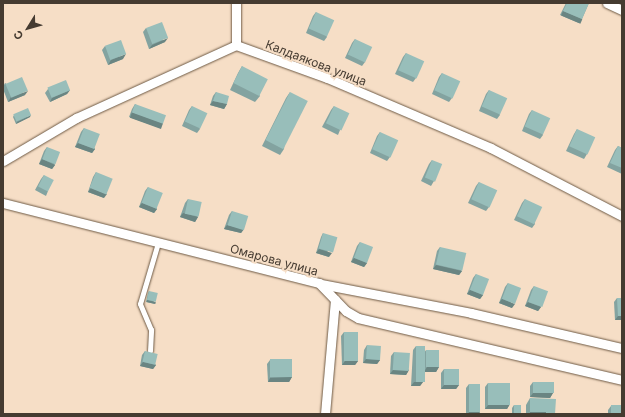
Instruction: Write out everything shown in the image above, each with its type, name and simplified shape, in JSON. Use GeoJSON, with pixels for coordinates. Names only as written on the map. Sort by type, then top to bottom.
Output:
{"type":"FeatureCollection","features":[{"type":"Feature","properties":{"kind":"street"},"geometry":{"type":"LineString","coordinates":[[3,161],[76,118],[236,45],[236,3]]}},
{"type":"Feature","properties":{"kind":"street"},"geometry":{"type":"LineString","coordinates":[[607,3],[622,10]]}},
{"type":"Feature","properties":{"kind":"street","name":"Калдаякова улица"},"geometry":{"type":"LineString","coordinates":[[236,45],[327,78],[491,148],[622,216]]}},
{"type":"Feature","properties":{"kind":"street","name":"Омарова улица"},"geometry":{"type":"LineString","coordinates":[[3,203],[319,283],[346,311],[358,318],[622,380]]}},
{"type":"Feature","properties":{"kind":"street"},"geometry":{"type":"LineString","coordinates":[[319,283],[471,314],[622,348]]}},
{"type":"Feature","properties":{"kind":"street"},"geometry":{"type":"LineString","coordinates":[[325,414],[335,300]]}},
{"type":"Feature","properties":{"kind":"lane"},"geometry":{"type":"LineString","coordinates":[[150,351],[151,330],[140,304],[158,242]]}},
{"type":"Feature","properties":{"kind":"building"},"geometry":{"type":"Polygon","coordinates":[[[567,3],[589,3],[582,19],[563,11],[567,3]]]}},
{"type":"Feature","properties":{"kind":"building"},"geometry":{"type":"Polygon","coordinates":[[[316,12],[334,20],[327,37],[309,28],[316,12]]]}},
{"type":"Feature","properties":{"kind":"building"},"geometry":{"type":"Polygon","coordinates":[[[162,22],[168,38],[152,44],[146,28],[162,22]]]}},
{"type":"Feature","properties":{"kind":"building"},"geometry":{"type":"Polygon","coordinates":[[[355,39],[372,47],[365,62],[348,54],[355,39]]]}},
{"type":"Feature","properties":{"kind":"building"},"geometry":{"type":"Polygon","coordinates":[[[121,40],[126,54],[110,60],[105,46],[121,40]]]}},
{"type":"Feature","properties":{"kind":"building"},"geometry":{"type":"Polygon","coordinates":[[[406,53],[424,61],[417,78],[398,70],[406,53]]]}},
{"type":"Feature","properties":{"kind":"building"},"geometry":{"type":"Polygon","coordinates":[[[242,66],[268,79],[259,96],[233,83],[242,66]]]}},
{"type":"Feature","properties":{"kind":"building"},"geometry":{"type":"Polygon","coordinates":[[[442,73],[460,81],[453,98],[434,90],[442,73]]]}},
{"type":"Feature","properties":{"kind":"building"},"geometry":{"type":"Polygon","coordinates":[[[22,77],[28,91],[11,98],[5,84],[22,77]]]}},
{"type":"Feature","properties":{"kind":"building"},"geometry":{"type":"Polygon","coordinates":[[[66,80],[70,90],[52,98],[47,87],[66,80]]]}},
{"type":"Feature","properties":{"kind":"building"},"geometry":{"type":"Polygon","coordinates":[[[489,90],[507,98],[500,115],[482,106],[489,90]]]}},
{"type":"Feature","properties":{"kind":"building"},"geometry":{"type":"Polygon","coordinates":[[[216,92],[229,96],[227,104],[213,101],[216,92]]]}},
{"type":"Feature","properties":{"kind":"building"},"geometry":{"type":"Polygon","coordinates":[[[290,92],[308,101],[283,149],[265,140],[290,92]]]}},
{"type":"Feature","properties":{"kind":"building"},"geometry":{"type":"Polygon","coordinates":[[[135,104],[166,115],[163,124],[132,112],[135,104]]]}},
{"type":"Feature","properties":{"kind":"building"},"geometry":{"type":"Polygon","coordinates":[[[192,106],[207,113],[200,129],[185,121],[192,106]]]}},
{"type":"Feature","properties":{"kind":"building"},"geometry":{"type":"Polygon","coordinates":[[[334,106],[349,113],[341,130],[326,123],[334,106]]]}},
{"type":"Feature","properties":{"kind":"building"},"geometry":{"type":"Polygon","coordinates":[[[28,108],[31,115],[16,122],[13,114],[28,108]]]}},
{"type":"Feature","properties":{"kind":"building"},"geometry":{"type":"Polygon","coordinates":[[[532,110],[550,118],[543,135],[525,126],[532,110]]]}},
{"type":"Feature","properties":{"kind":"building"},"geometry":{"type":"Polygon","coordinates":[[[84,128],[100,134],[94,149],[78,143],[84,128]]]}},
{"type":"Feature","properties":{"kind":"building"},"geometry":{"type":"Polygon","coordinates":[[[577,129],[595,137],[588,154],[569,146],[577,129]]]}},
{"type":"Feature","properties":{"kind":"building"},"geometry":{"type":"Polygon","coordinates":[[[380,132],[398,140],[391,157],[372,149],[380,132]]]}},
{"type":"Feature","properties":{"kind":"building"},"geometry":{"type":"Polygon","coordinates":[[[618,146],[622,148],[622,168],[610,163],[618,146]]]}},
{"type":"Feature","properties":{"kind":"building"},"geometry":{"type":"Polygon","coordinates":[[[47,147],[60,152],[55,164],[42,159],[47,147]]]}},
{"type":"Feature","properties":{"kind":"building"},"geometry":{"type":"Polygon","coordinates":[[[432,160],[442,164],[435,182],[425,178],[432,160]]]}},
{"type":"Feature","properties":{"kind":"building"},"geometry":{"type":"Polygon","coordinates":[[[96,172],[113,179],[106,195],[90,188],[96,172]]]}},
{"type":"Feature","properties":{"kind":"building"},"geometry":{"type":"Polygon","coordinates":[[[44,175],[54,180],[48,192],[38,187],[44,175]]]}},
{"type":"Feature","properties":{"kind":"building"},"geometry":{"type":"Polygon","coordinates":[[[479,182],[497,190],[490,207],[471,199],[479,182]]]}},
{"type":"Feature","properties":{"kind":"building"},"geometry":{"type":"Polygon","coordinates":[[[148,187],[163,193],[156,209],[142,203],[148,187]]]}},
{"type":"Feature","properties":{"kind":"building"},"geometry":{"type":"Polygon","coordinates":[[[188,199],[202,202],[199,217],[185,214],[188,199]]]}},
{"type":"Feature","properties":{"kind":"building"},"geometry":{"type":"Polygon","coordinates":[[[525,199],[542,207],[534,224],[517,216],[525,199]]]}},
{"type":"Feature","properties":{"kind":"building"},"geometry":{"type":"Polygon","coordinates":[[[232,211],[248,216],[244,230],[228,225],[232,211]]]}},
{"type":"Feature","properties":{"kind":"building"},"geometry":{"type":"Polygon","coordinates":[[[323,233],[337,237],[333,253],[319,248],[323,233]]]}},
{"type":"Feature","properties":{"kind":"building"},"geometry":{"type":"Polygon","coordinates":[[[360,242],[373,247],[367,263],[354,258],[360,242]]]}},
{"type":"Feature","properties":{"kind":"building"},"geometry":{"type":"Polygon","coordinates":[[[440,247],[466,253],[462,271],[436,265],[440,247]]]}},
{"type":"Feature","properties":{"kind":"building"},"geometry":{"type":"Polygon","coordinates":[[[476,274],[489,279],[483,295],[470,290],[476,274]]]}},
{"type":"Feature","properties":{"kind":"building"},"geometry":{"type":"Polygon","coordinates":[[[508,283],[521,288],[515,304],[502,299],[508,283]]]}},
{"type":"Feature","properties":{"kind":"building"},"geometry":{"type":"Polygon","coordinates":[[[534,286],[548,291],[542,307],[528,302],[534,286]]]}},
{"type":"Feature","properties":{"kind":"building"},"geometry":{"type":"Polygon","coordinates":[[[149,291],[158,293],[156,302],[147,300],[149,291]]]}},
{"type":"Feature","properties":{"kind":"building"},"geometry":{"type":"Polygon","coordinates":[[[617,298],[622,298],[622,316],[618,316],[617,298]]]}},
{"type":"Feature","properties":{"kind":"building"},"geometry":{"type":"Polygon","coordinates":[[[344,332],[358,332],[358,361],[344,361],[344,332]]]}},
{"type":"Feature","properties":{"kind":"building"},"geometry":{"type":"Polygon","coordinates":[[[367,345],[381,346],[380,360],[366,359],[367,345]]]}},
{"type":"Feature","properties":{"kind":"building"},"geometry":{"type":"Polygon","coordinates":[[[416,346],[425,346],[425,382],[416,382],[416,346]]]}},
{"type":"Feature","properties":{"kind":"building"},"geometry":{"type":"Polygon","coordinates":[[[426,350],[439,350],[439,367],[426,367],[426,350]]]}},
{"type":"Feature","properties":{"kind":"building"},"geometry":{"type":"Polygon","coordinates":[[[145,351],[158,354],[155,365],[143,362],[145,351]]]}},
{"type":"Feature","properties":{"kind":"building"},"geometry":{"type":"Polygon","coordinates":[[[394,352],[410,353],[409,371],[393,370],[394,352]]]}},
{"type":"Feature","properties":{"kind":"building"},"geometry":{"type":"Polygon","coordinates":[[[270,359],[292,359],[292,377],[270,377],[270,359]]]}},
{"type":"Feature","properties":{"kind":"building"},"geometry":{"type":"Polygon","coordinates":[[[444,369],[459,369],[459,385],[444,385],[444,369]]]}},
{"type":"Feature","properties":{"kind":"building"},"geometry":{"type":"Polygon","coordinates":[[[533,382],[554,382],[554,393],[533,393],[533,382]]]}},
{"type":"Feature","properties":{"kind":"building"},"geometry":{"type":"Polygon","coordinates":[[[488,383],[510,383],[510,405],[488,405],[488,383]]]}},
{"type":"Feature","properties":{"kind":"building"},"geometry":{"type":"Polygon","coordinates":[[[469,384],[480,384],[480,412],[469,412],[469,384]]]}},
{"type":"Feature","properties":{"kind":"building"},"geometry":{"type":"Polygon","coordinates":[[[530,398],[556,399],[555,414],[546,414],[546,412],[530,412],[530,398]]]}},
{"type":"Feature","properties":{"kind":"building"},"geometry":{"type":"Polygon","coordinates":[[[514,405],[521,405],[521,414],[514,414],[514,405]]]}},
{"type":"Feature","properties":{"kind":"building"},"geometry":{"type":"Polygon","coordinates":[[[611,405],[622,405],[622,414],[611,414],[611,405]]]}},
{"type":"Feature","properties":{"kind":"building"},"geometry":{"type":"Polygon","coordinates":[[[385,413],[385,414],[344,414],[385,413]]]}}]}
